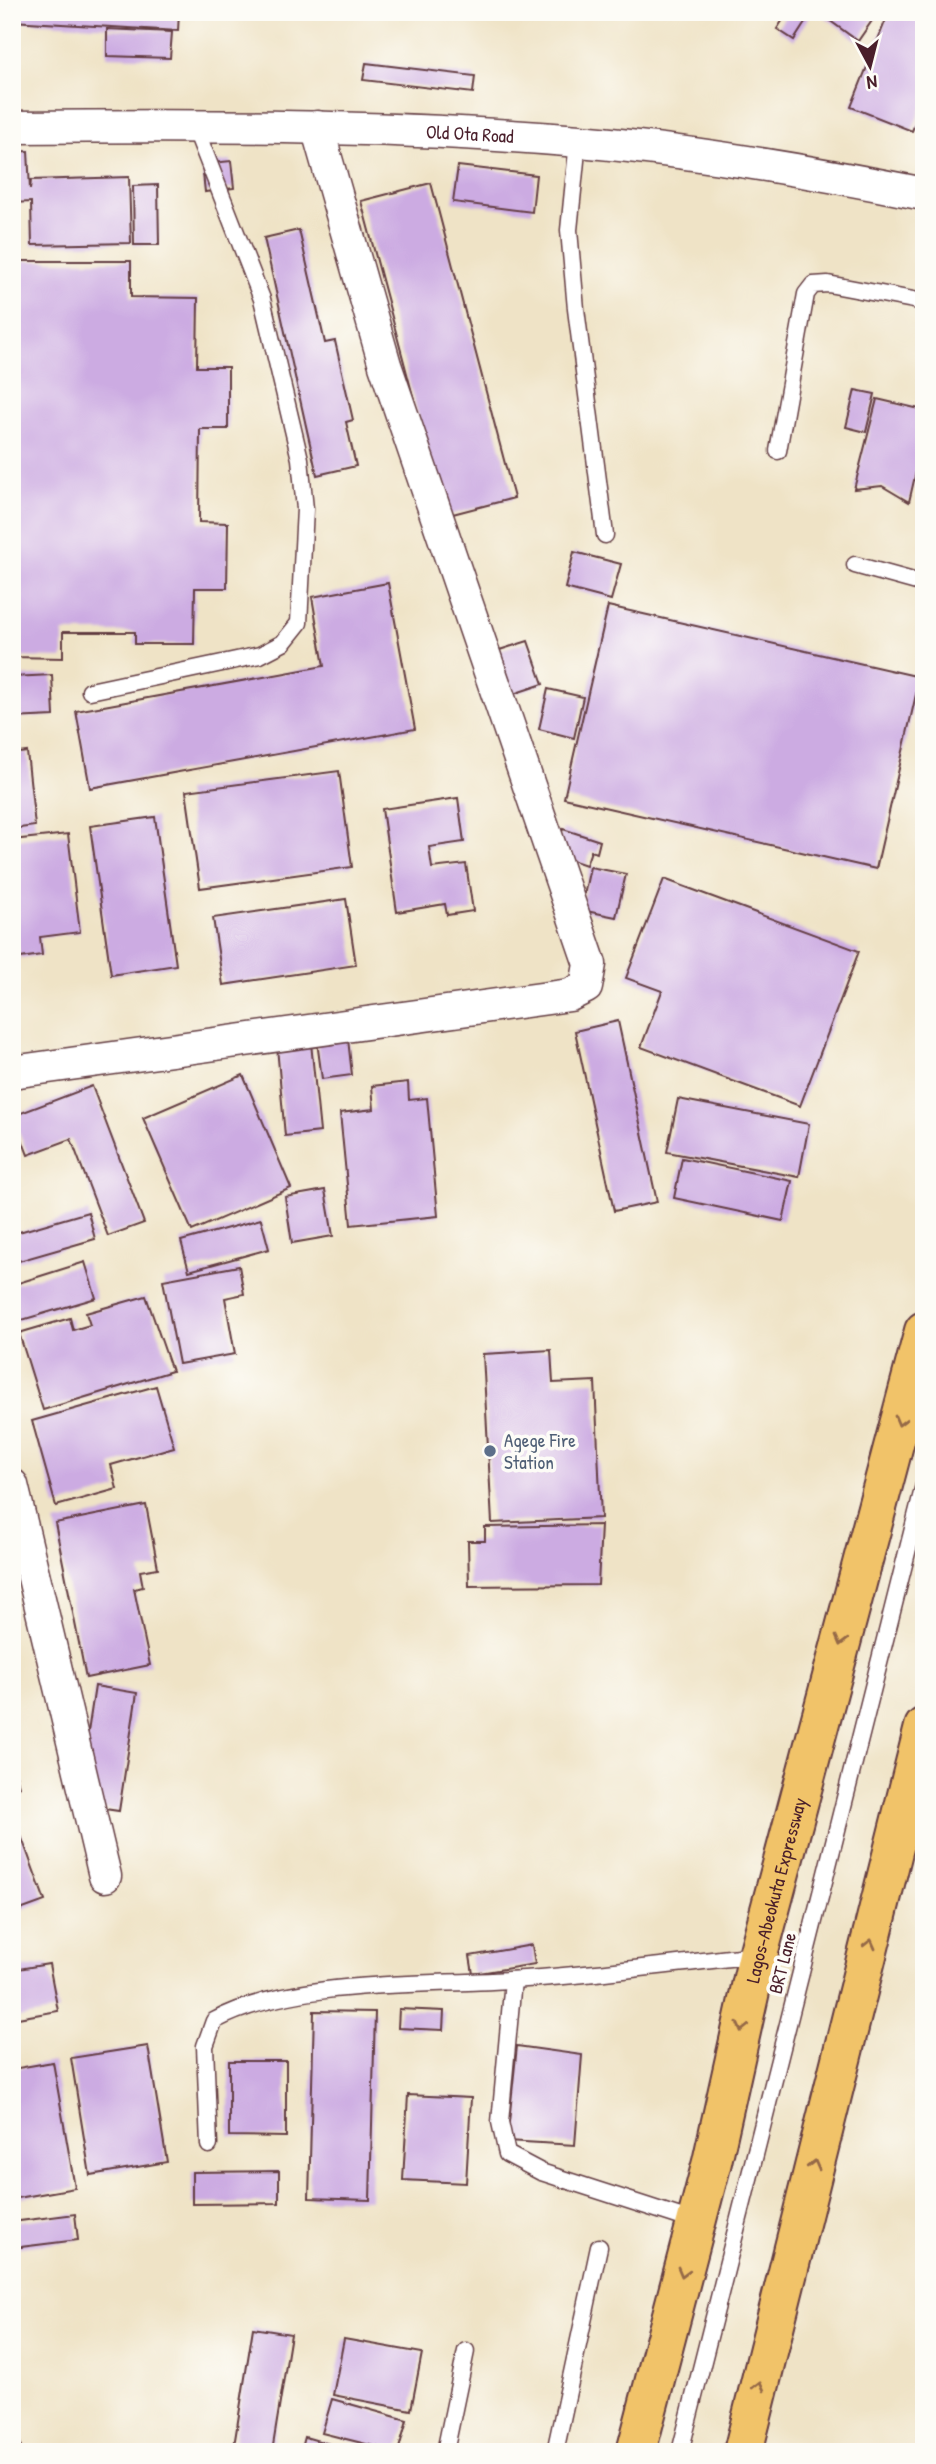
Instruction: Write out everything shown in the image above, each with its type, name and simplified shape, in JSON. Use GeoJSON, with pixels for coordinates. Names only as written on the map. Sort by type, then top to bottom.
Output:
{"type":"FeatureCollection","features":[{"type":"Feature","properties":{"kind":"highway","name":"Lagos-Abeokuta Expressway"},"geometry":{"type":"LineString","coordinates":[[636,2452],[696,2222],[758,1955],[924,1331]]}},
{"type":"Feature","properties":{"kind":"highway"},"geometry":{"type":"LineString","coordinates":[[743,2452],[924,1727]]}},
{"type":"Feature","properties":{"kind":"street","name":"Old Ota Road"},"geometry":{"type":"LineString","coordinates":[[12,127],[317,127],[578,141],[713,156],[924,194]]}},
{"type":"Feature","properties":{"kind":"street"},"geometry":{"type":"LineString","coordinates":[[12,1072],[570,995],[586,987],[590,964],[385,365],[317,127]]}},
{"type":"Feature","properties":{"kind":"street"},"geometry":{"type":"LineString","coordinates":[[12,1485],[106,1876]]}},
{"type":"Feature","properties":{"kind":"lane"},"geometry":{"type":"LineString","coordinates":[[90,691],[260,655],[284,643],[299,623],[305,509],[300,459],[262,299],[194,125]]}},
{"type":"Feature","properties":{"kind":"lane"},"geometry":{"type":"LineString","coordinates":[[578,141],[570,216],[571,254],[605,535]]}},
{"type":"Feature","properties":{"kind":"lane"},"geometry":{"type":"LineString","coordinates":[[778,451],[806,294],[813,285],[828,284],[924,302]]}},
{"type":"Feature","properties":{"kind":"lane"},"geometry":{"type":"LineString","coordinates":[[855,565],[924,584]]}},
{"type":"Feature","properties":{"kind":"lane","name":"BRT Lane"},"geometry":{"type":"LineString","coordinates":[[680,2452],[924,1485]]}},
{"type":"Feature","properties":{"kind":"lane"},"geometry":{"type":"LineString","coordinates":[[209,2146],[205,2046],[214,2021],[235,2009],[306,1994],[398,1983],[513,1980],[758,1955]]}},
{"type":"Feature","properties":{"kind":"lane"},"geometry":{"type":"LineString","coordinates":[[513,1980],[500,2122],[507,2154],[541,2172],[696,2222]]}},
{"type":"Feature","properties":{"kind":"lane"},"geometry":{"type":"LineString","coordinates":[[555,2452],[599,2247]]}},
{"type":"Feature","properties":{"kind":"lane"},"geometry":{"type":"LineString","coordinates":[[444,2452],[466,2351]]}},
{"type":"Feature","properties":{"kind":"building"},"geometry":{"type":"Polygon","coordinates":[[[12,12],[179,12],[178,31],[12,21],[12,12]]]}},
{"type":"Feature","properties":{"kind":"building"},"geometry":{"type":"Polygon","coordinates":[[[788,12],[812,12],[794,40],[777,29],[788,12]]]}},
{"type":"Feature","properties":{"kind":"building"},"geometry":{"type":"Polygon","coordinates":[[[818,12],[878,12],[858,41],[818,12]]]}},
{"type":"Feature","properties":{"kind":"building"},"geometry":{"type":"Polygon","coordinates":[[[889,12],[924,12],[924,102],[912,131],[851,107],[889,12]]]}},
{"type":"Feature","properties":{"kind":"building"},"geometry":{"type":"Polygon","coordinates":[[[107,29],[172,32],[170,58],[107,56],[107,29]]]}},
{"type":"Feature","properties":{"kind":"building"},"geometry":{"type":"Polygon","coordinates":[[[366,63],[475,76],[473,93],[363,80],[366,63]]]}},
{"type":"Feature","properties":{"kind":"building"},"geometry":{"type":"Polygon","coordinates":[[[924,112],[924,133],[916,129],[924,112]]]}},
{"type":"Feature","properties":{"kind":"building"},"geometry":{"type":"Polygon","coordinates":[[[28,151],[30,190],[31,180],[129,177],[131,243],[32,245],[31,202],[12,203],[12,152],[28,151]]]}},
{"type":"Feature","properties":{"kind":"building"},"geometry":{"type":"Polygon","coordinates":[[[231,161],[234,188],[205,192],[202,164],[231,161]]]}},
{"type":"Feature","properties":{"kind":"building"},"geometry":{"type":"Polygon","coordinates":[[[458,166],[536,175],[532,212],[453,202],[458,166]]]}},
{"type":"Feature","properties":{"kind":"building"},"geometry":{"type":"Polygon","coordinates":[[[431,183],[514,498],[445,516],[361,201],[431,183]]]}},
{"type":"Feature","properties":{"kind":"building"},"geometry":{"type":"Polygon","coordinates":[[[158,185],[159,245],[134,245],[133,186],[158,185]]]}},
{"type":"Feature","properties":{"kind":"building"},"geometry":{"type":"Polygon","coordinates":[[[299,230],[325,343],[335,341],[353,420],[346,422],[356,466],[317,475],[264,238],[299,230]]]}},
{"type":"Feature","properties":{"kind":"building"},"geometry":{"type":"Polygon","coordinates":[[[12,261],[131,261],[131,297],[198,298],[197,367],[228,367],[228,429],[200,429],[199,522],[228,523],[227,588],[195,588],[194,644],[135,644],[135,632],[63,632],[63,658],[12,657],[12,261]]]}},
{"type":"Feature","properties":{"kind":"building"},"geometry":{"type":"Polygon","coordinates":[[[855,390],[875,394],[866,432],[846,427],[855,390]]]}},
{"type":"Feature","properties":{"kind":"building"},"geometry":{"type":"Polygon","coordinates":[[[877,399],[924,410],[924,437],[909,502],[882,486],[854,489],[877,399]]]}},
{"type":"Feature","properties":{"kind":"building"},"geometry":{"type":"Polygon","coordinates":[[[574,552],[621,564],[611,600],[565,588],[574,552]]]}},
{"type":"Feature","properties":{"kind":"building"},"geometry":{"type":"Polygon","coordinates":[[[388,583],[415,729],[90,788],[76,711],[324,666],[312,597],[388,583]]]}},
{"type":"Feature","properties":{"kind":"building"},"geometry":{"type":"Polygon","coordinates":[[[608,606],[920,677],[876,869],[564,798],[608,606]]]}},
{"type":"Feature","properties":{"kind":"building"},"geometry":{"type":"Polygon","coordinates":[[[528,641],[543,684],[501,698],[487,654],[528,641]]]}},
{"type":"Feature","properties":{"kind":"building"},"geometry":{"type":"Polygon","coordinates":[[[52,675],[54,716],[12,718],[12,677],[52,675]]]}},
{"type":"Feature","properties":{"kind":"building"},"geometry":{"type":"Polygon","coordinates":[[[548,689],[583,697],[574,738],[539,729],[548,689]]]}},
{"type":"Feature","properties":{"kind":"building"},"geometry":{"type":"Polygon","coordinates":[[[27,752],[35,826],[12,829],[12,754],[27,752]]]}},
{"type":"Feature","properties":{"kind":"building"},"geometry":{"type":"Polygon","coordinates":[[[339,771],[352,867],[200,888],[186,791],[339,771]]]}},
{"type":"Feature","properties":{"kind":"building"},"geometry":{"type":"Polygon","coordinates":[[[458,798],[464,842],[429,847],[432,868],[466,864],[473,911],[447,915],[445,904],[397,912],[382,809],[458,798]]]}},
{"type":"Feature","properties":{"kind":"building"},"geometry":{"type":"Polygon","coordinates":[[[155,817],[176,965],[111,975],[90,826],[155,817]]]}},
{"type":"Feature","properties":{"kind":"building"},"geometry":{"type":"Polygon","coordinates":[[[563,829],[600,841],[597,853],[591,851],[586,865],[554,854],[563,829]]]}},
{"type":"Feature","properties":{"kind":"building"},"geometry":{"type":"Polygon","coordinates":[[[68,834],[80,932],[40,937],[42,955],[20,958],[12,898],[12,840],[68,834]]]}},
{"type":"Feature","properties":{"kind":"building"},"geometry":{"type":"Polygon","coordinates":[[[590,867],[626,874],[616,917],[581,910],[590,867]]]}},
{"type":"Feature","properties":{"kind":"building"},"geometry":{"type":"Polygon","coordinates":[[[664,879],[859,951],[800,1106],[641,1047],[662,991],[626,978],[664,879]]]}},
{"type":"Feature","properties":{"kind":"building"},"geometry":{"type":"Polygon","coordinates":[[[346,899],[356,965],[223,985],[213,918],[346,899]]]}},
{"type":"Feature","properties":{"kind":"building"},"geometry":{"type":"Polygon","coordinates":[[[618,1021],[657,1202],[614,1211],[575,1031],[618,1021]]]}},
{"type":"Feature","properties":{"kind":"building"},"geometry":{"type":"Polygon","coordinates":[[[347,1030],[352,1075],[322,1079],[316,1034],[347,1030]]]}},
{"type":"Feature","properties":{"kind":"building"},"geometry":{"type":"Polygon","coordinates":[[[311,1043],[320,1132],[285,1136],[277,1047],[311,1043]]]}},
{"type":"Feature","properties":{"kind":"building"},"geometry":{"type":"Polygon","coordinates":[[[243,1075],[291,1188],[192,1231],[143,1118],[243,1075]]]}},
{"type":"Feature","properties":{"kind":"building"},"geometry":{"type":"Polygon","coordinates":[[[408,1082],[409,1100],[427,1098],[438,1216],[351,1225],[340,1113],[374,1109],[372,1086],[408,1082]]]}},
{"type":"Feature","properties":{"kind":"building"},"geometry":{"type":"Polygon","coordinates":[[[92,1086],[144,1223],[108,1236],[71,1139],[28,1155],[13,1116],[92,1086]]]}},
{"type":"Feature","properties":{"kind":"building"},"geometry":{"type":"Polygon","coordinates":[[[678,1099],[809,1124],[799,1177],[667,1152],[678,1099]]]}},
{"type":"Feature","properties":{"kind":"building"},"geometry":{"type":"Polygon","coordinates":[[[682,1158],[792,1181],[783,1221],[674,1198],[682,1158]]]}},
{"type":"Feature","properties":{"kind":"building"},"geometry":{"type":"Polygon","coordinates":[[[325,1190],[333,1236],[292,1243],[285,1197],[325,1190]]]}},
{"type":"Feature","properties":{"kind":"building"},"geometry":{"type":"Polygon","coordinates":[[[88,1212],[95,1239],[12,1263],[12,1234],[88,1212]]]}},
{"type":"Feature","properties":{"kind":"building"},"geometry":{"type":"Polygon","coordinates":[[[261,1219],[269,1249],[189,1271],[181,1241],[261,1219]]]}},
{"type":"Feature","properties":{"kind":"building"},"geometry":{"type":"Polygon","coordinates":[[[85,1262],[96,1298],[12,1323],[12,1285],[85,1262]]]}},
{"type":"Feature","properties":{"kind":"building"},"geometry":{"type":"Polygon","coordinates":[[[239,1266],[244,1294],[225,1298],[235,1354],[179,1364],[163,1280],[239,1266]]]}},
{"type":"Feature","properties":{"kind":"building"},"geometry":{"type":"Polygon","coordinates":[[[146,1296],[172,1371],[43,1410],[19,1333],[70,1318],[73,1330],[90,1325],[86,1313],[146,1296]]]}},
{"type":"Feature","properties":{"kind":"building"},"geometry":{"type":"Polygon","coordinates":[[[551,1350],[553,1383],[595,1381],[601,1518],[492,1523],[483,1354],[551,1350]]]}},
{"type":"Feature","properties":{"kind":"building"},"geometry":{"type":"Polygon","coordinates":[[[156,1386],[174,1447],[111,1465],[117,1489],[56,1506],[32,1421],[156,1386]]]}},
{"type":"Feature","properties":{"kind":"building"},"geometry":{"type":"Polygon","coordinates":[[[146,1505],[158,1568],[140,1571],[143,1587],[134,1589],[150,1665],[86,1678],[55,1523],[146,1505]]]}},
{"type":"Feature","properties":{"kind":"building"},"geometry":{"type":"Polygon","coordinates":[[[601,1525],[598,1585],[469,1586],[468,1541],[485,1541],[485,1527],[601,1525]]]}},
{"type":"Feature","properties":{"kind":"building"},"geometry":{"type":"Polygon","coordinates":[[[95,1686],[137,1693],[119,1811],[77,1805],[95,1686]]]}},
{"type":"Feature","properties":{"kind":"building"},"geometry":{"type":"Polygon","coordinates":[[[12,1759],[19,1787],[12,1788],[12,1759]]]}},
{"type":"Feature","properties":{"kind":"building"},"geometry":{"type":"Polygon","coordinates":[[[20,1833],[45,1901],[12,1913],[12,1836],[20,1833]]]}},
{"type":"Feature","properties":{"kind":"building"},"geometry":{"type":"Polygon","coordinates":[[[532,1945],[535,1964],[473,1974],[470,1956],[532,1945]]]}},
{"type":"Feature","properties":{"kind":"building"},"geometry":{"type":"Polygon","coordinates":[[[49,1964],[58,2011],[12,2019],[12,1970],[49,1964]]]}},
{"type":"Feature","properties":{"kind":"building"},"geometry":{"type":"Polygon","coordinates":[[[399,2009],[444,2011],[443,2030],[398,2028],[399,2009]]]}},
{"type":"Feature","properties":{"kind":"building"},"geometry":{"type":"Polygon","coordinates":[[[314,2011],[375,2012],[370,2200],[309,2198],[314,2011]]]}},
{"type":"Feature","properties":{"kind":"building"},"geometry":{"type":"Polygon","coordinates":[[[148,2046],[167,2162],[90,2175],[71,2058],[148,2046]]]}},
{"type":"Feature","properties":{"kind":"building"},"geometry":{"type":"Polygon","coordinates":[[[517,2046],[582,2055],[575,2145],[507,2141],[517,2046]]]}},
{"type":"Feature","properties":{"kind":"building"},"geometry":{"type":"Polygon","coordinates":[[[229,2061],[286,2061],[286,2137],[229,2136],[229,2061]]]}},
{"type":"Feature","properties":{"kind":"building"},"geometry":{"type":"Polygon","coordinates":[[[53,2062],[75,2188],[12,2199],[12,2069],[53,2062]]]}},
{"type":"Feature","properties":{"kind":"building"},"geometry":{"type":"Polygon","coordinates":[[[408,2095],[471,2098],[466,2183],[403,2180],[408,2095]]]}},
{"type":"Feature","properties":{"kind":"building"},"geometry":{"type":"Polygon","coordinates":[[[279,2171],[279,2203],[192,2204],[192,2172],[279,2171]]]}},
{"type":"Feature","properties":{"kind":"building"},"geometry":{"type":"Polygon","coordinates":[[[75,2214],[78,2240],[12,2248],[12,2222],[75,2214]]]}},
{"type":"Feature","properties":{"kind":"building"},"geometry":{"type":"Polygon","coordinates":[[[253,2328],[291,2334],[272,2452],[233,2452],[253,2328]]]}},
{"type":"Feature","properties":{"kind":"building"},"geometry":{"type":"Polygon","coordinates":[[[344,2339],[422,2353],[411,2410],[333,2395],[344,2339]]]}},
{"type":"Feature","properties":{"kind":"building"},"geometry":{"type":"Polygon","coordinates":[[[332,2399],[407,2420],[398,2452],[322,2433],[332,2399]]]}},
{"type":"Feature","properties":{"kind":"building"},"geometry":{"type":"Polygon","coordinates":[[[12,2410],[21,2446],[12,2448],[12,2410]]]}},
{"type":"Feature","properties":{"kind":"building"},"geometry":{"type":"Polygon","coordinates":[[[305,2437],[354,2451],[354,2452],[301,2452],[305,2437]]]}},
{"type":"Feature","properties":{"kind":"place","name":"Agege Fire Station"},"geometry":{"type":"Point","coordinates":[490,1451]}}]}
